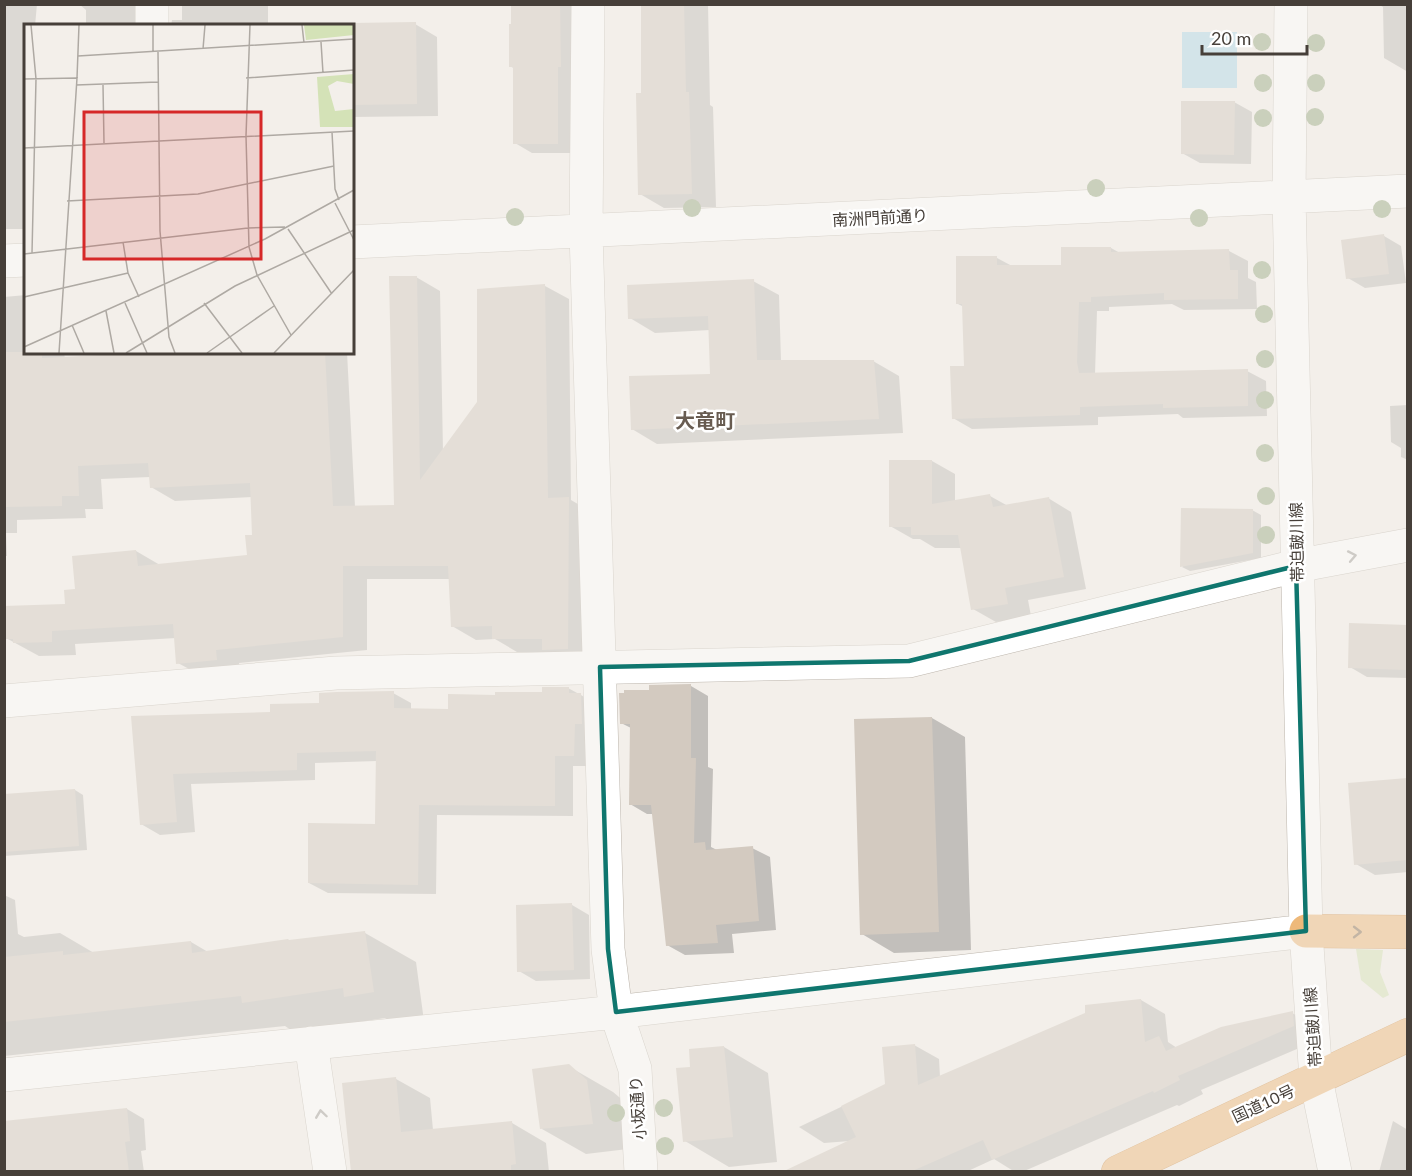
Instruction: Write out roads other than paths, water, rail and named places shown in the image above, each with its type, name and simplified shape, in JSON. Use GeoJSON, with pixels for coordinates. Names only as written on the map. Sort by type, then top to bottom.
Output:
{"type":"FeatureCollection","features":[{"type":"Feature","properties":{"kind":"highway"},"geometry":{"type":"LineString","coordinates":[[1306,931],[1407,932]]}},
{"type":"Feature","properties":{"kind":"highway","name":"国道10号"},"geometry":{"type":"LineString","coordinates":[[1118,1172],[1407,1035]]}},
{"type":"Feature","properties":{"kind":"street"},"geometry":{"type":"LineString","coordinates":[[152,4],[152,24]]}},
{"type":"Feature","properties":{"kind":"street","name":"小坂通り"},"geometry":{"type":"LineString","coordinates":[[588,4],[586,232],[608,949],[616,1012],[635,1069],[641,1172]]}},
{"type":"Feature","properties":{"kind":"street","name":"帯迫皷川線"},"geometry":{"type":"LineString","coordinates":[[1290,4],[1289,197],[1306,931],[1316,1079],[1335,1172]]}},
{"type":"Feature","properties":{"kind":"street","name":"南洲門前通り"},"geometry":{"type":"LineString","coordinates":[[354,242],[1407,191]]}},
{"type":"Feature","properties":{"kind":"street"},"geometry":{"type":"LineString","coordinates":[[4,261],[24,260]]}},
{"type":"Feature","properties":{"kind":"street"},"geometry":{"type":"LineString","coordinates":[[4,701],[336,673],[909,661],[1296,566],[1407,545]]}},
{"type":"Feature","properties":{"kind":"street"},"geometry":{"type":"LineString","coordinates":[[4,1074],[616,1012],[1306,931]]}},
{"type":"Feature","properties":{"kind":"street"},"geometry":{"type":"LineString","coordinates":[[311,1043],[330,1172]]}},
{"type":"Feature","properties":{"kind":"water"},"geometry":{"type":"Polygon","coordinates":[[[1182,32],[1237,32],[1237,88],[1182,88],[1182,32]]]}},
{"type":"Feature","properties":{"kind":"district","name":"大竜町"},"geometry":{"type":"Point","coordinates":[705,420]}}]}
